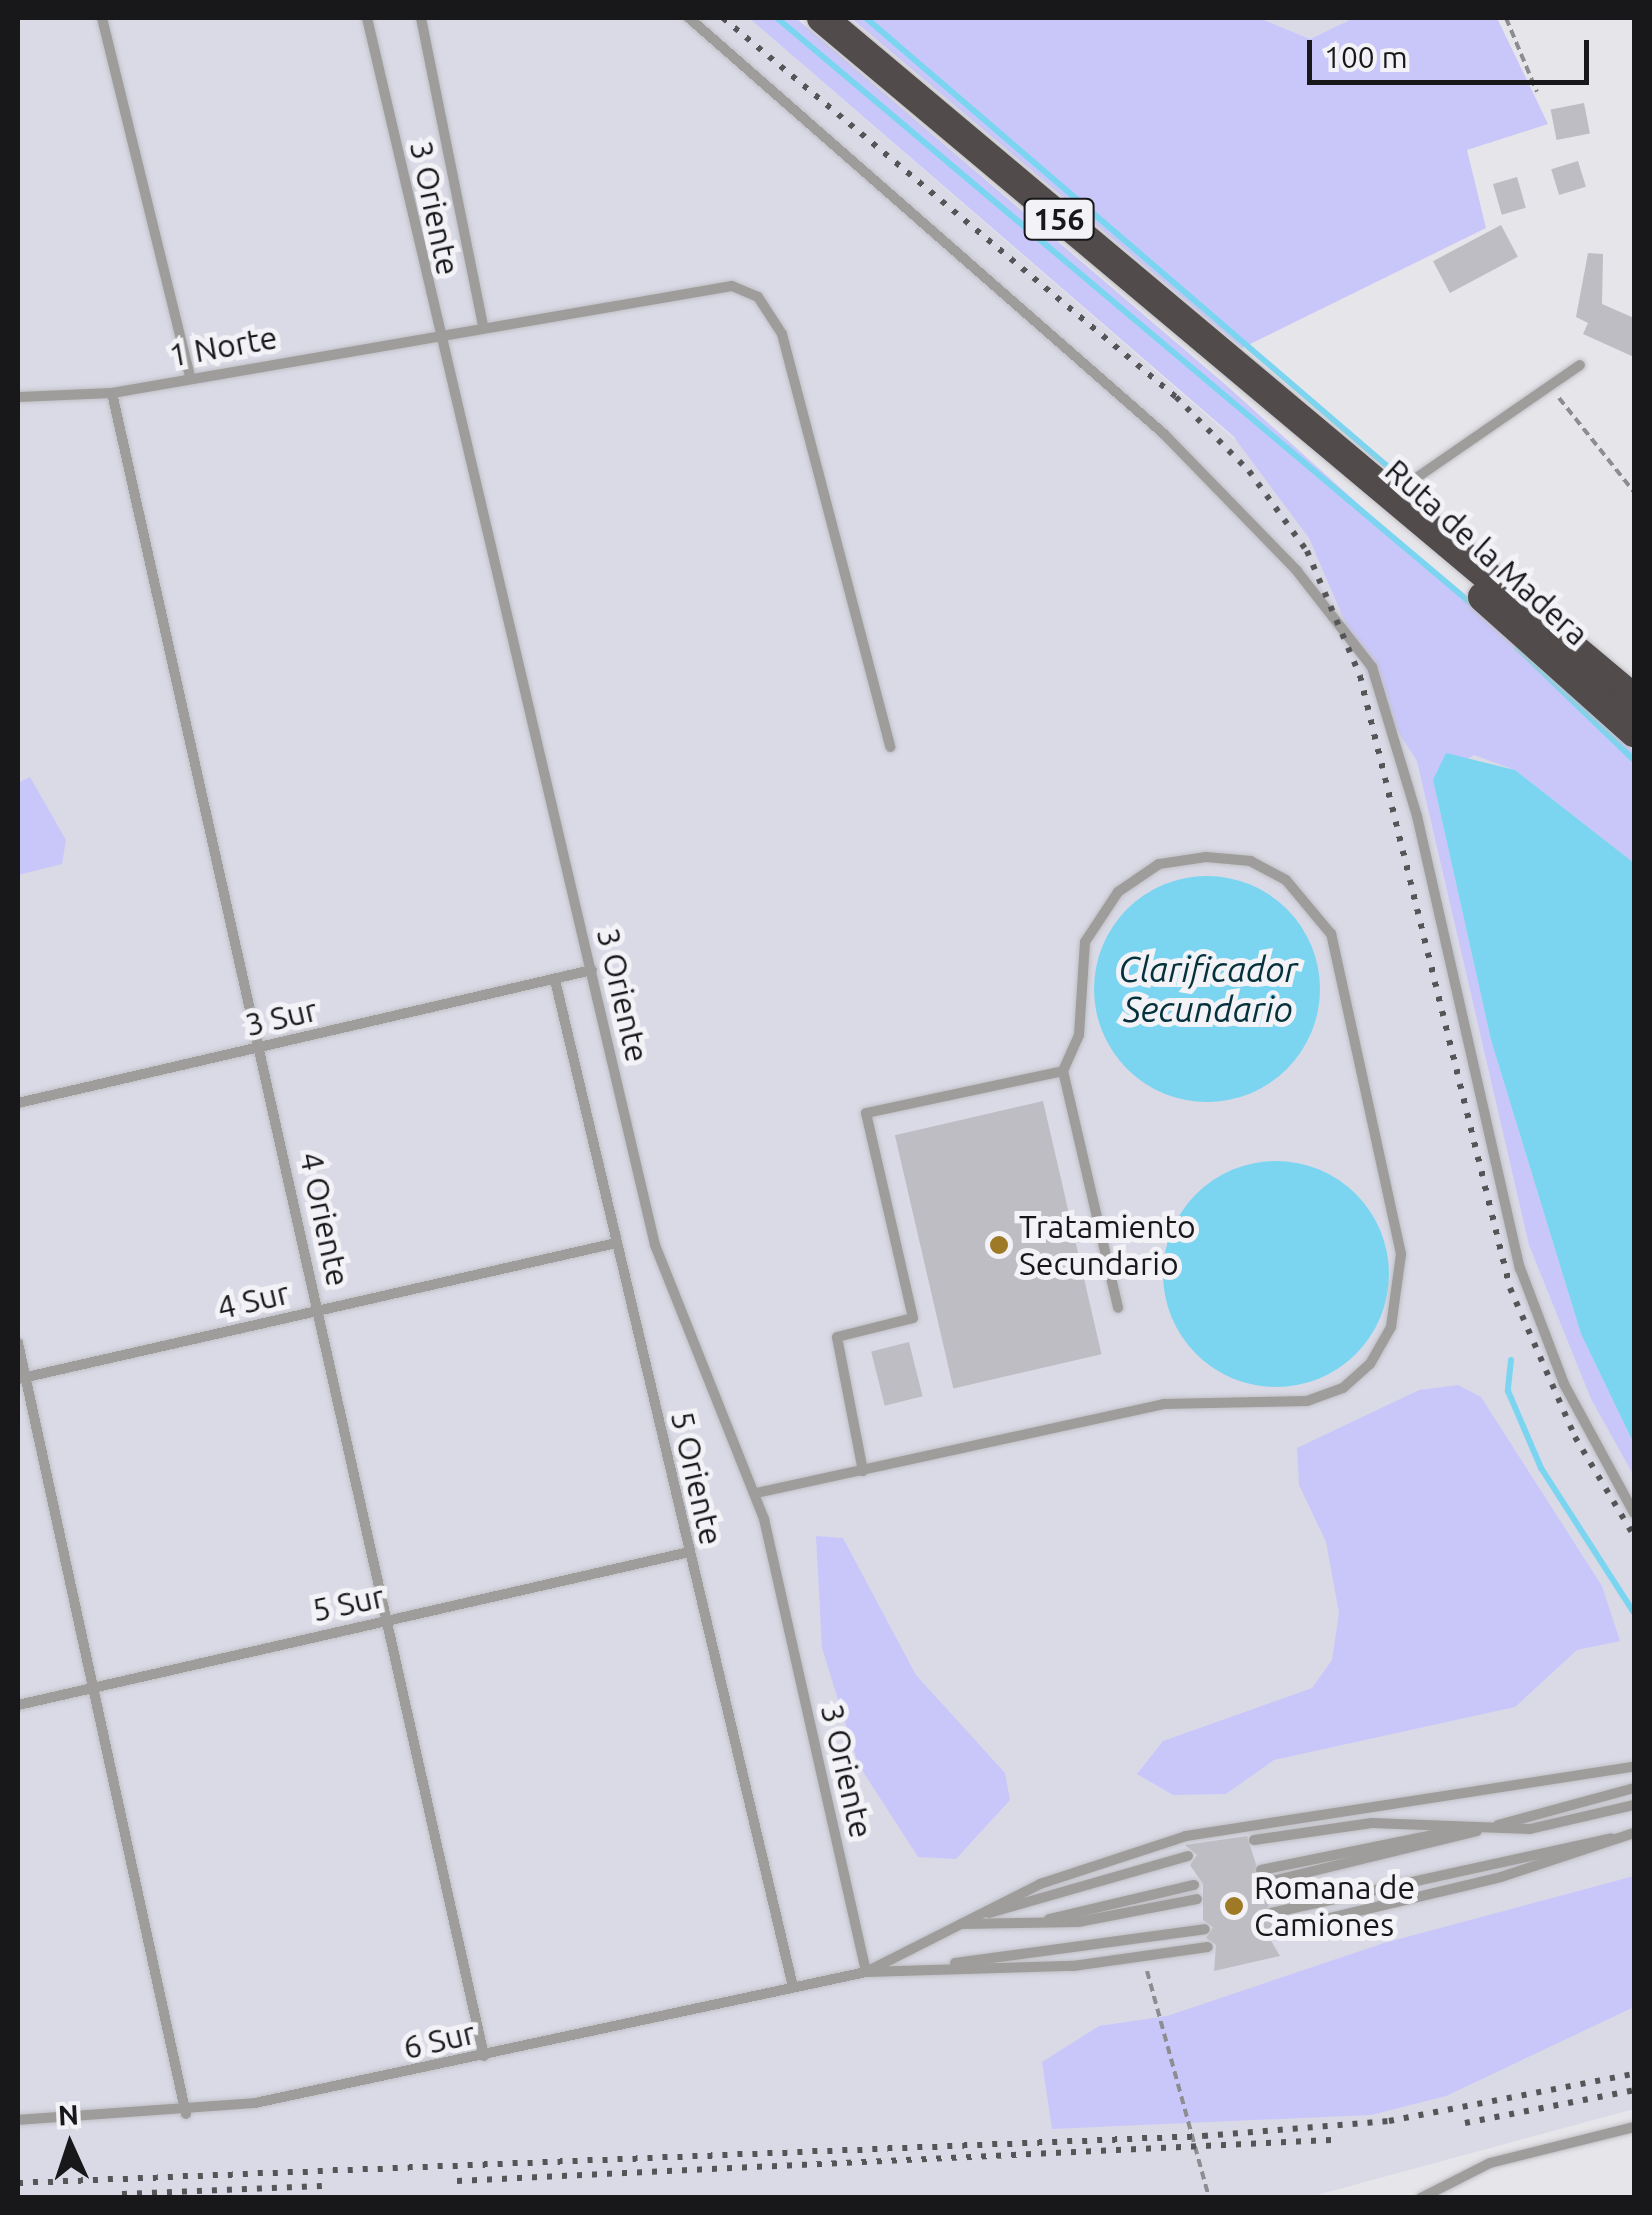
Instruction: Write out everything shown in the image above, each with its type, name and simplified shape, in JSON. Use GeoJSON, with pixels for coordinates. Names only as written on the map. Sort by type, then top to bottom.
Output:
{"type":"FeatureCollection","features":[{"type":"Feature","properties":{"kind":"highway","name":"Ruta de la Madera"},"geometry":{"type":"LineString","coordinates":[[822,18],[1296,420],[1634,732]]}},
{"type":"Feature","properties":{"kind":"highway","name":"Ruta de la Madera"},"geometry":{"type":"LineString","coordinates":[[1296,420],[1392,494],[1634,699]]}},
{"type":"Feature","properties":{"kind":"lane"},"geometry":{"type":"LineString","coordinates":[[102,18],[190,378]]}},
{"type":"Feature","properties":{"kind":"lane","name":"3 Oriente"},"geometry":{"type":"LineString","coordinates":[[368,18],[437,333],[655,1246],[756,1493],[866,1972]]}},
{"type":"Feature","properties":{"kind":"lane"},"geometry":{"type":"LineString","coordinates":[[421,18],[484,325]]}},
{"type":"Feature","properties":{"kind":"lane"},"geometry":{"type":"LineString","coordinates":[[689,18],[1164,434],[1298,571],[1372,667],[1416,816],[1520,1268],[1564,1384],[1634,1513]]}},
{"type":"Feature","properties":{"kind":"lane","name":"1 Norte"},"geometry":{"type":"LineString","coordinates":[[18,397],[112,393],[696,285],[732,286],[773,313],[890,746]]}},
{"type":"Feature","properties":{"kind":"lane"},"geometry":{"type":"LineString","coordinates":[[1392,494],[1580,365]]}},
{"type":"Feature","properties":{"kind":"lane","name":"4 Oriente"},"geometry":{"type":"LineString","coordinates":[[112,393],[262,1047],[484,2056]]}},
{"type":"Feature","properties":{"kind":"lane"},"geometry":{"type":"LineString","coordinates":[[756,1493],[1162,1404],[1308,1400],[1343,1388],[1392,1326],[1401,1254],[1331,934],[1286,880],[1251,862],[1206,857],[1159,864],[1118,892],[1085,942],[1079,1034],[1064,1070],[1118,1308]]}},
{"type":"Feature","properties":{"kind":"lane","name":"3 Sur"},"geometry":{"type":"LineString","coordinates":[[18,1103],[592,970]]}},
{"type":"Feature","properties":{"kind":"lane","name":"5 Oriente"},"geometry":{"type":"LineString","coordinates":[[556,980],[793,1986]]}},
{"type":"Feature","properties":{"kind":"lane"},"geometry":{"type":"LineString","coordinates":[[863,1471],[836,1337],[913,1318],[866,1113],[1064,1070]]}},
{"type":"Feature","properties":{"kind":"lane","name":"4 Sur"},"geometry":{"type":"LineString","coordinates":[[22,1378],[616,1243]]}},
{"type":"Feature","properties":{"kind":"lane"},"geometry":{"type":"LineString","coordinates":[[18,1343],[22,1378],[95,1684],[186,2114]]}},
{"type":"Feature","properties":{"kind":"lane","name":"5 Sur"},"geometry":{"type":"LineString","coordinates":[[18,1705],[95,1684],[688,1552]]}},
{"type":"Feature","properties":{"kind":"lane"},"geometry":{"type":"LineString","coordinates":[[866,1972],[955,1924],[1084,1867],[1224,1826],[1634,1767]]}},
{"type":"Feature","properties":{"kind":"lane"},"geometry":{"type":"LineString","coordinates":[[1264,1883],[1634,1788]]}},
{"type":"Feature","properties":{"kind":"lane"},"geometry":{"type":"LineString","coordinates":[[1254,1840],[1343,1824],[1530,1828],[1634,1805]]}},
{"type":"Feature","properties":{"kind":"lane"},"geometry":{"type":"LineString","coordinates":[[1261,1870],[1493,1826]]}},
{"type":"Feature","properties":{"kind":"lane"},"geometry":{"type":"LineString","coordinates":[[1270,1913],[1633,1834]]}},
{"type":"Feature","properties":{"kind":"lane"},"geometry":{"type":"LineString","coordinates":[[1275,1931],[1535,1868],[1633,1834]]}},
{"type":"Feature","properties":{"kind":"lane"},"geometry":{"type":"LineString","coordinates":[[955,1924],[1188,1856]]}},
{"type":"Feature","properties":{"kind":"lane"},"geometry":{"type":"LineString","coordinates":[[1033,1922],[1194,1885]]}},
{"type":"Feature","properties":{"kind":"lane"},"geometry":{"type":"LineString","coordinates":[[955,1924],[1105,1919],[1198,1899]]}},
{"type":"Feature","properties":{"kind":"lane"},"geometry":{"type":"LineString","coordinates":[[930,1968],[1204,1929]]}},
{"type":"Feature","properties":{"kind":"lane"},"geometry":{"type":"LineString","coordinates":[[866,1972],[1143,1958],[1208,1947]]}},
{"type":"Feature","properties":{"kind":"lane","name":"6 Sur"},"geometry":{"type":"LineString","coordinates":[[18,2120],[186,2114],[484,2056],[866,1972]]}},
{"type":"Feature","properties":{"kind":"lane"},"geometry":{"type":"LineString","coordinates":[[1420,2198],[1490,2163],[1634,2128]]}},
{"type":"Feature","properties":{"kind":"path"},"geometry":{"type":"LineString","coordinates":[[1506,18],[1537,92]]}},
{"type":"Feature","properties":{"kind":"path"},"geometry":{"type":"LineString","coordinates":[[1550,386],[1634,492]]}},
{"type":"Feature","properties":{"kind":"path"},"geometry":{"type":"LineString","coordinates":[[1143,1958],[1209,2198]]}},
{"type":"Feature","properties":{"kind":"shaded area"},"geometry":{"type":"Polygon","coordinates":[[[18,18],[749,18],[1634,786],[1634,2109],[1306,2198],[18,2197],[18,18]]]}},
{"type":"Feature","properties":{"kind":"shaded area"},"geometry":{"type":"Polygon","coordinates":[[[749,18],[796,18],[1226,385],[1634,752],[1634,863],[1515,770],[1474,755],[1433,780],[1491,1040],[1581,1334],[1634,1444],[1634,1476],[1591,1399],[1529,1245],[1417,761],[1380,704],[1309,538],[1233,436],[749,18]]]}},
{"type":"Feature","properties":{"kind":"shaded area"},"geometry":{"type":"Polygon","coordinates":[[[851,18],[1259,18],[1310,39],[1354,18],[1497,18],[1548,124],[1467,150],[1486,228],[1242,348],[851,18]]]}},
{"type":"Feature","properties":{"kind":"shaded area"},"geometry":{"type":"Polygon","coordinates":[[[1259,18],[1354,18],[1310,39],[1259,18]]]}},
{"type":"Feature","properties":{"kind":"shaded area"},"geometry":{"type":"Polygon","coordinates":[[[30,777],[66,840],[62,864],[18,875],[18,783],[30,777]]]}},
{"type":"Feature","properties":{"kind":"shaded area"},"geometry":{"type":"Polygon","coordinates":[[[1458,1385],[1481,1397],[1602,1586],[1620,1641],[1577,1650],[1515,1707],[1274,1760],[1226,1794],[1173,1795],[1137,1774],[1163,1741],[1312,1688],[1332,1660],[1339,1613],[1326,1542],[1299,1485],[1297,1448],[1419,1390],[1458,1385]]]}},
{"type":"Feature","properties":{"kind":"shaded area"},"geometry":{"type":"Polygon","coordinates":[[[816,1536],[843,1538],[916,1675],[1005,1773],[1010,1800],[956,1859],[918,1857],[858,1764],[822,1648],[816,1536]]]}},
{"type":"Feature","properties":{"kind":"shaded area"},"geometry":{"type":"Polygon","coordinates":[[[1634,1876],[1634,2007],[1446,2096],[1371,2115],[1052,2129],[1042,2062],[1099,2026],[1167,2016],[1384,1943],[1634,1876]]]}},
{"type":"Feature","properties":{"kind":"water"},"geometry":{"type":"Polygon","coordinates":[[[1446,753],[1515,770],[1634,863],[1634,1444],[1581,1334],[1491,1040],[1433,780],[1446,753]]]}},
{"type":"Feature","properties":{"kind":"water","name":"Clarificador Secundario"},"geometry":{"type":"Polygon","coordinates":[[[1207,876],[1250,884],[1287,909],[1312,946],[1320,989],[1312,1032],[1287,1069],[1250,1094],[1207,1102],[1164,1094],[1127,1069],[1102,1032],[1094,989],[1102,946],[1127,909],[1164,884],[1207,876]]]}},
{"type":"Feature","properties":{"kind":"water"},"geometry":{"type":"Polygon","coordinates":[[[1276,1161],[1319,1169],[1356,1194],[1381,1231],[1389,1274],[1381,1317],[1356,1354],[1319,1379],[1276,1387],[1233,1379],[1196,1354],[1171,1317],[1163,1274],[1171,1231],[1196,1194],[1233,1169],[1276,1161]]]}},
{"type":"Feature","properties":{"kind":"building"},"geometry":{"type":"Polygon","coordinates":[[[1584,103],[1590,133],[1557,140],[1551,109],[1584,103]]]}},
{"type":"Feature","properties":{"kind":"building"},"geometry":{"type":"Polygon","coordinates":[[[1578,161],[1586,187],[1559,195],[1551,169],[1578,161]]]}},
{"type":"Feature","properties":{"kind":"building"},"geometry":{"type":"Polygon","coordinates":[[[1517,177],[1526,208],[1502,215],[1493,184],[1517,177]]]}},
{"type":"Feature","properties":{"kind":"building"},"geometry":{"type":"Polygon","coordinates":[[[1501,225],[1518,257],[1450,293],[1433,261],[1501,225]]]}},
{"type":"Feature","properties":{"kind":"building"},"geometry":{"type":"Polygon","coordinates":[[[1588,253],[1603,254],[1602,304],[1634,318],[1634,357],[1583,334],[1588,323],[1576,317],[1588,253]]]}},
{"type":"Feature","properties":{"kind":"building","name":"Tratamiento Secundario"},"geometry":{"type":"Polygon","coordinates":[[[1043,1101],[1101,1354],[953,1389],[895,1135],[1043,1101]]]}},
{"type":"Feature","properties":{"kind":"building"},"geometry":{"type":"Polygon","coordinates":[[[909,1342],[923,1396],[885,1406],[871,1351],[909,1342]]]}},
{"type":"Feature","properties":{"kind":"building","name":"Romana de Camiones"},"geometry":{"type":"Polygon","coordinates":[[[1247,1836],[1269,1905],[1263,1916],[1273,1923],[1267,1934],[1280,1956],[1214,1971],[1216,1945],[1206,1938],[1213,1927],[1203,1920],[1203,1884],[1190,1865],[1197,1855],[1185,1845],[1247,1836]]]}},
{"type":"Feature","properties":{"kind":"waterway"},"geometry":{"type":"LineString","coordinates":[[777,18],[1472,604]]}},
{"type":"Feature","properties":{"kind":"waterway"},"geometry":{"type":"LineString","coordinates":[[866,18],[1394,472]]}},
{"type":"Feature","properties":{"kind":"waterway"},"geometry":{"type":"LineString","coordinates":[[1517,647],[1634,760]]}},
{"type":"Feature","properties":{"kind":"waterway"},"geometry":{"type":"LineString","coordinates":[[1511,1360],[1508,1391],[1541,1468],[1634,1613]]}},
{"type":"Feature","properties":{"kind":"railway"},"geometry":{"type":"LineString","coordinates":[[723,18],[1176,397],[1249,471],[1307,551],[1360,676],[1510,1288],[1575,1437],[1634,1536]]}},
{"type":"Feature","properties":{"kind":"railway"},"geometry":{"type":"LineString","coordinates":[[18,2183],[1203,2136],[1389,2121],[1634,2074]]}},
{"type":"Feature","properties":{"kind":"railway"},"geometry":{"type":"LineString","coordinates":[[1465,2123],[1634,2090]]}},
{"type":"Feature","properties":{"kind":"railway"},"geometry":{"type":"LineString","coordinates":[[457,2181],[1331,2140]]}},
{"type":"Feature","properties":{"kind":"railway"},"geometry":{"type":"LineString","coordinates":[[122,2194],[322,2186]]}},
{"type":"Feature","properties":{"kind":"place","name":"Tratamiento Secundario"},"geometry":{"type":"Point","coordinates":[999,1245]}},
{"type":"Feature","properties":{"kind":"place","name":"Romana de Camiones"},"geometry":{"type":"Point","coordinates":[1234,1906]}}]}
